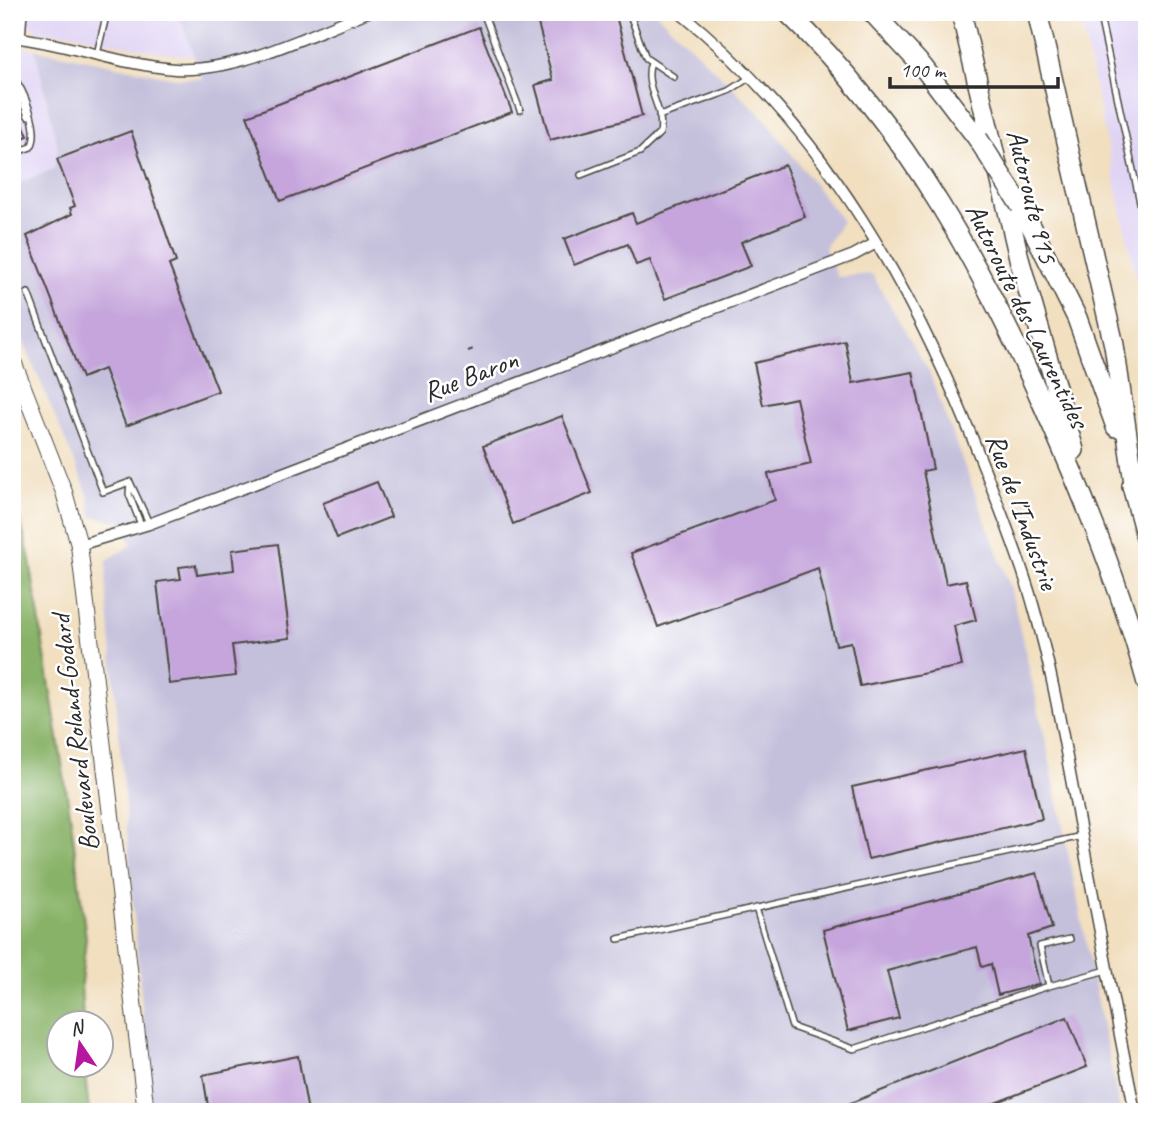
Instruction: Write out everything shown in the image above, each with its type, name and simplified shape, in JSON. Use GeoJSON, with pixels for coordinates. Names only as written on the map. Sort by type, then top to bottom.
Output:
{"type":"FeatureCollection","features":[{"type":"Feature","properties":{"kind":"highway","name":"Autoroute des Laurentides"},"geometry":{"type":"LineString","coordinates":[[788,12],[873,107],[945,210],[1012,334],[1094,522],[1147,683]]}},
{"type":"Feature","properties":{"kind":"highway","name":"Autoroute des Laurentides"},"geometry":{"type":"LineString","coordinates":[[872,12],[923,67],[978,139],[1021,206],[1058,276],[1093,356],[1147,541]]}},
{"type":"Feature","properties":{"kind":"highway","name":"Autoroute 915"},"geometry":{"type":"LineString","coordinates":[[961,12],[1020,262],[1094,522]]}},
{"type":"Feature","properties":{"kind":"highway","name":"Autoroute 915"},"geometry":{"type":"LineString","coordinates":[[1037,12],[1114,345],[1136,497]]}},
{"type":"Feature","properties":{"kind":"street"},"geometry":{"type":"LineString","coordinates":[[17,38],[171,69],[206,68],[236,61],[368,12]]}},
{"type":"Feature","properties":{"kind":"street","name":"Rue de l'Industrie"},"geometry":{"type":"LineString","coordinates":[[679,12],[752,76],[816,151],[876,243],[933,349],[1021,565],[1046,653],[1135,1112]]}},
{"type":"Feature","properties":{"kind":"street","name":"Rue Baron"},"geometry":{"type":"LineString","coordinates":[[79,545],[145,525],[854,255],[876,243]]}},
{"type":"Feature","properties":{"kind":"street","name":"Boulevard Roland-Godard"},"geometry":{"type":"LineString","coordinates":[[12,359],[64,492],[79,545],[146,1112]]}},
{"type":"Feature","properties":{"kind":"lane"},"geometry":{"type":"LineString","coordinates":[[17,38],[24,12]]}},
{"type":"Feature","properties":{"kind":"lane"},"geometry":{"type":"LineString","coordinates":[[97,54],[107,12]]}},
{"type":"Feature","properties":{"kind":"lane"},"geometry":{"type":"LineString","coordinates":[[483,12],[520,110]]}},
{"type":"Feature","properties":{"kind":"lane"},"geometry":{"type":"LineString","coordinates":[[629,12],[646,58],[674,77]]}},
{"type":"Feature","properties":{"kind":"lane"},"geometry":{"type":"LineString","coordinates":[[1099,12],[1147,235]]}},
{"type":"Feature","properties":{"kind":"lane"},"geometry":{"type":"LineString","coordinates":[[581,175],[640,152],[660,133],[659,116],[648,78],[651,62]]}},
{"type":"Feature","properties":{"kind":"lane"},"geometry":{"type":"LineString","coordinates":[[12,154],[32,147],[35,137],[23,88],[13,76]]}},
{"type":"Feature","properties":{"kind":"lane"},"geometry":{"type":"LineString","coordinates":[[659,116],[729,91],[752,76]]}},
{"type":"Feature","properties":{"kind":"lane"},"geometry":{"type":"LineString","coordinates":[[28,293],[103,492],[130,482],[145,525]]}},
{"type":"Feature","properties":{"kind":"lane"},"geometry":{"type":"LineString","coordinates":[[618,939],[1082,836]]}},
{"type":"Feature","properties":{"kind":"lane"},"geometry":{"type":"LineString","coordinates":[[756,908],[792,1027],[853,1049],[1107,970]]}},
{"type":"Feature","properties":{"kind":"lane"},"geometry":{"type":"LineString","coordinates":[[1049,986],[1040,946],[1070,939]]}},
{"type":"Feature","properties":{"kind":"path"},"geometry":{"type":"LineString","coordinates":[[60,12],[69,16]]}},
{"type":"Feature","properties":{"kind":"path"},"geometry":{"type":"LineString","coordinates":[[468,351],[476,348]]}},
{"type":"Feature","properties":{"kind":"shaded area"},"geometry":{"type":"Polygon","coordinates":[[[12,12],[178,12],[195,57],[155,52],[69,33],[39,33],[33,27],[12,26],[12,12]]]}},
{"type":"Feature","properties":{"kind":"shaded area"},"geometry":{"type":"Polygon","coordinates":[[[178,12],[655,12],[766,120],[842,221],[825,248],[837,277],[872,274],[929,372],[1010,586],[1046,742],[1120,1112],[151,1112],[106,585],[107,560],[132,545],[121,521],[92,517],[88,494],[12,315],[12,186],[54,169],[58,148],[35,49],[174,78],[202,79],[178,12]]]}},
{"type":"Feature","properties":{"kind":"shaded area"},"geometry":{"type":"Polygon","coordinates":[[[1079,12],[1147,12],[1147,329],[1106,139],[1079,12]]]}},
{"type":"Feature","properties":{"kind":"shaded area"},"geometry":{"type":"Polygon","coordinates":[[[12,46],[35,49],[58,148],[54,169],[12,186],[12,46]]]}},
{"type":"Feature","properties":{"kind":"green space"},"geometry":{"type":"Polygon","coordinates":[[[12,490],[29,555],[71,820],[86,938],[81,984],[82,1009],[46,1009],[46,1078],[85,1078],[89,1112],[12,1112],[12,490]]]}},
{"type":"Feature","properties":{"kind":"building"},"geometry":{"type":"Polygon","coordinates":[[[535,12],[615,12],[642,116],[550,140],[535,85],[553,80],[535,12]]]}},
{"type":"Feature","properties":{"kind":"building"},"geometry":{"type":"Polygon","coordinates":[[[479,27],[512,112],[280,201],[247,116],[479,27]]]}},
{"type":"Feature","properties":{"kind":"building"},"geometry":{"type":"Polygon","coordinates":[[[12,98],[28,136],[12,142],[12,98]]]}},
{"type":"Feature","properties":{"kind":"building"},"geometry":{"type":"Polygon","coordinates":[[[131,131],[176,262],[169,265],[218,391],[126,426],[104,369],[82,378],[27,236],[72,214],[70,208],[75,206],[57,159],[131,131]]]}},
{"type":"Feature","properties":{"kind":"building"},"geometry":{"type":"Polygon","coordinates":[[[785,165],[805,217],[741,242],[751,266],[665,299],[650,260],[636,265],[628,244],[574,265],[564,239],[632,213],[636,223],[785,165]]]}},
{"type":"Feature","properties":{"kind":"building"},"geometry":{"type":"Polygon","coordinates":[[[845,341],[853,383],[913,372],[933,469],[923,471],[946,584],[966,580],[976,620],[954,626],[962,666],[860,686],[851,642],[836,645],[818,568],[658,627],[631,553],[775,500],[768,474],[811,464],[796,398],[763,405],[754,363],[845,341]]]}},
{"type":"Feature","properties":{"kind":"building"},"geometry":{"type":"Polygon","coordinates":[[[562,416],[592,493],[513,524],[483,446],[562,416]]]}},
{"type":"Feature","properties":{"kind":"building"},"geometry":{"type":"Polygon","coordinates":[[[377,482],[391,517],[337,538],[323,503],[377,482]]]}},
{"type":"Feature","properties":{"kind":"building"},"geometry":{"type":"Polygon","coordinates":[[[278,544],[290,638],[232,645],[236,676],[169,684],[157,582],[181,579],[179,567],[196,565],[197,575],[234,570],[232,550],[278,544]]]}},
{"type":"Feature","properties":{"kind":"building"},"geometry":{"type":"Polygon","coordinates":[[[1026,748],[1042,819],[868,859],[852,787],[1026,748]]]}},
{"type":"Feature","properties":{"kind":"building"},"geometry":{"type":"Polygon","coordinates":[[[1037,873],[1052,928],[1028,936],[1039,984],[998,995],[991,964],[982,967],[977,947],[887,971],[899,1018],[848,1031],[823,930],[1037,873]]]}},
{"type":"Feature","properties":{"kind":"building"},"geometry":{"type":"Polygon","coordinates":[[[1067,1017],[1087,1067],[972,1112],[828,1112],[1067,1017]]]}},
{"type":"Feature","properties":{"kind":"building"},"geometry":{"type":"Polygon","coordinates":[[[298,1056],[308,1112],[209,1112],[203,1075],[298,1056]]]}}]}
